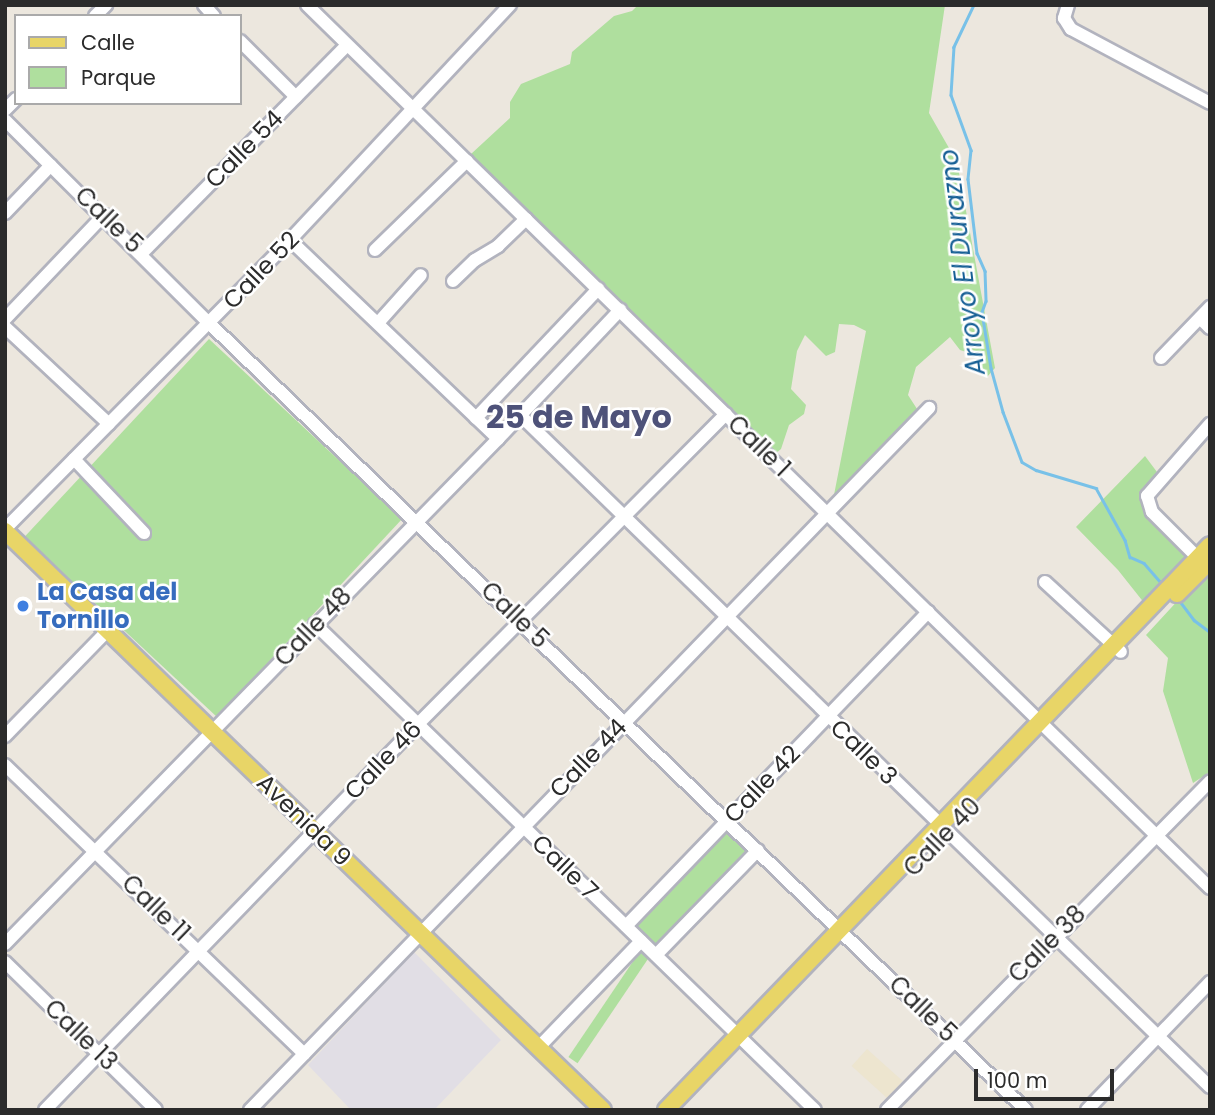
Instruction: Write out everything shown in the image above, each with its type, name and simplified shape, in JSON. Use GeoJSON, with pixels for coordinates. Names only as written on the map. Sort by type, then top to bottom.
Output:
{"type":"FeatureCollection","features":[{"type":"Feature","properties":{"kind":"main road","name":"Avenida 9"},"geometry":{"type":"LineString","coordinates":[[5,530],[105,633],[417,937],[588,1110]]}},
{"type":"Feature","properties":{"kind":"main road","name":"Avenida 9"},"geometry":{"type":"LineString","coordinates":[[5,544],[105,633]]}},
{"type":"Feature","properties":{"kind":"main road","name":"Calle 40"},"geometry":{"type":"LineString","coordinates":[[666,1110],[741,1039],[1179,584],[1205,564],[1210,545]]}},
{"type":"Feature","properties":{"kind":"main road","name":"Avenida 9"},"geometry":{"type":"LineString","coordinates":[[417,937],[603,1110]]}},
{"type":"Feature","properties":{"kind":"main road","name":"Calle 40"},"geometry":{"type":"LineString","coordinates":[[679,1110],[741,1039]]}},
{"type":"Feature","properties":{"kind":"street","name":"Calle 1"},"geometry":{"type":"LineString","coordinates":[[307,5],[1210,888]]}},
{"type":"Feature","properties":{"kind":"street","name":"Calle 52"},"geometry":{"type":"LineString","coordinates":[[5,530],[290,240],[510,5]]}},
{"type":"Feature","properties":{"kind":"street"},"geometry":{"type":"LineString","coordinates":[[1066,12],[1071,29],[1210,103]]}},
{"type":"Feature","properties":{"kind":"street"},"geometry":{"type":"LineString","coordinates":[[242,43],[296,97]]}},
{"type":"Feature","properties":{"kind":"street","name":"Calle 54"},"geometry":{"type":"LineString","coordinates":[[142,253],[346,46]]}},
{"type":"Feature","properties":{"kind":"street","name":"Calle 5"},"geometry":{"type":"LineString","coordinates":[[5,120],[104,215],[209,323],[416,519],[1026,1110]]}},
{"type":"Feature","properties":{"kind":"street"},"geometry":{"type":"LineString","coordinates":[[375,250],[467,161]]}},
{"type":"Feature","properties":{"kind":"street"},"geometry":{"type":"LineString","coordinates":[[5,213],[51,164]]}},
{"type":"Feature","properties":{"kind":"street"},"geometry":{"type":"LineString","coordinates":[[5,319],[104,215]]}},
{"type":"Feature","properties":{"kind":"street"},"geometry":{"type":"LineString","coordinates":[[453,281],[475,260],[498,246],[526,219]]}},
{"type":"Feature","properties":{"kind":"street"},"geometry":{"type":"LineString","coordinates":[[290,240],[498,439]]}},
{"type":"Feature","properties":{"kind":"street"},"geometry":{"type":"LineString","coordinates":[[378,323],[421,275]]}},
{"type":"Feature","properties":{"kind":"street"},"geometry":{"type":"LineString","coordinates":[[475,418],[598,289]]}},
{"type":"Feature","properties":{"kind":"street"},"geometry":{"type":"LineString","coordinates":[[1161,358],[1210,307]]}},
{"type":"Feature","properties":{"kind":"street","name":"Calle 48"},"geometry":{"type":"LineString","coordinates":[[5,944],[416,519],[498,439],[620,310]]}},
{"type":"Feature","properties":{"kind":"street"},"geometry":{"type":"LineString","coordinates":[[1200,318],[1210,328]]}},
{"type":"Feature","properties":{"kind":"street"},"geometry":{"type":"LineString","coordinates":[[5,327],[109,424]]}},
{"type":"Feature","properties":{"kind":"street","name":"Calle 44"},"geometry":{"type":"LineString","coordinates":[[250,1110],[929,408]]}},
{"type":"Feature","properties":{"kind":"street","name":"Calle 46"},"geometry":{"type":"LineString","coordinates":[[45,1110],[418,724],[726,414]]}},
{"type":"Feature","properties":{"kind":"street","name":"Calle 3"},"geometry":{"type":"LineString","coordinates":[[520,415],[1210,1087]]}},
{"type":"Feature","properties":{"kind":"street"},"geometry":{"type":"LineString","coordinates":[[1205,564],[1152,512],[1147,496],[1210,424]]}},
{"type":"Feature","properties":{"kind":"street"},"geometry":{"type":"LineString","coordinates":[[74,459],[144,533]]}},
{"type":"Feature","properties":{"kind":"street"},"geometry":{"type":"LineString","coordinates":[[1045,582],[1117,649]]}},
{"type":"Feature","properties":{"kind":"street","name":"Calle 42"},"geometry":{"type":"LineString","coordinates":[[626,926],[928,611]]}},
{"type":"Feature","properties":{"kind":"street","name":"Calle 7"},"geometry":{"type":"LineString","coordinates":[[315,624],[816,1110]]}},
{"type":"Feature","properties":{"kind":"street"},"geometry":{"type":"LineString","coordinates":[[5,736],[105,633]]}},
{"type":"Feature","properties":{"kind":"street","name":"Calle 11"},"geometry":{"type":"LineString","coordinates":[[5,765],[200,950],[304,1054]]}},
{"type":"Feature","properties":{"kind":"street","name":"Calle 38"},"geometry":{"type":"LineString","coordinates":[[887,1110],[1210,781]]}},
{"type":"Feature","properties":{"kind":"street","name":"Calle 42"},"geometry":{"type":"LineString","coordinates":[[656,955],[758,850]]}},
{"type":"Feature","properties":{"kind":"street"},"geometry":{"type":"LineString","coordinates":[[538,1047],[641,941]]}},
{"type":"Feature","properties":{"kind":"street","name":"Calle 13"},"geometry":{"type":"LineString","coordinates":[[5,962],[156,1110]]}},
{"type":"Feature","properties":{"kind":"street"},"geometry":{"type":"LineString","coordinates":[[1087,1110],[1210,982]]}},
{"type":"Feature","properties":{"kind":"shaded area"},"geometry":{"type":"Polygon","coordinates":[[[414,952],[501,1040],[434,1110],[351,1110],[308,1065],[414,952]]]}},
{"type":"Feature","properties":{"kind":"shaded area"},"geometry":{"type":"Polygon","coordinates":[[[867,1049],[903,1081],[887,1098],[852,1066],[867,1049]]]}},
{"type":"Feature","properties":{"kind":"green space"},"geometry":{"type":"Polygon","coordinates":[[[638,5],[945,5],[929,113],[957,162],[995,368],[987,377],[976,355],[960,350],[950,337],[916,367],[908,395],[919,412],[833,500],[866,331],[854,325],[839,324],[835,352],[826,356],[805,335],[797,351],[791,389],[806,405],[804,414],[789,425],[781,449],[775,454],[471,154],[510,118],[510,102],[521,84],[570,64],[572,52],[614,16],[632,11],[638,5]]]}},
{"type":"Feature","properties":{"kind":"green space"},"geometry":{"type":"Polygon","coordinates":[[[209,339],[402,519],[217,717],[24,537],[209,339]]]}},
{"type":"Feature","properties":{"kind":"green space"},"geometry":{"type":"Polygon","coordinates":[[[1145,456],[1157,472],[1144,492],[1142,503],[1146,514],[1188,556],[1168,582],[1145,604],[1118,570],[1076,527],[1145,456]]]}},
{"type":"Feature","properties":{"kind":"green space"},"geometry":{"type":"Polygon","coordinates":[[[1208,577],[1210,772],[1193,783],[1163,691],[1168,658],[1146,635],[1182,596],[1208,577]]]}},
{"type":"Feature","properties":{"kind":"green space"},"geometry":{"type":"Polygon","coordinates":[[[726,828],[751,852],[658,949],[633,924],[726,828]]]}},
{"type":"Feature","properties":{"kind":"green space"},"geometry":{"type":"Polygon","coordinates":[[[640,951],[649,957],[578,1063],[568,1057],[640,951]]]}},
{"type":"Feature","properties":{"kind":"waterway","name":"Arroyo El Durazno"},"geometry":{"type":"LineString","coordinates":[[974,5],[954,47],[951,95],[971,150],[968,179],[977,253],[985,271],[986,301],[982,312],[991,368],[1003,412],[1022,462],[1036,470],[1096,488],[1125,540],[1130,557],[1144,563],[1164,586]]}},
{"type":"Feature","properties":{"kind":"waterway","name":"Arroyo El Durazno"},"geometry":{"type":"LineString","coordinates":[[1179,600],[1194,620],[1210,632]]}},
{"type":"Feature","properties":{"kind":"place","name":"La Casa del Tornillo"},"geometry":{"type":"Point","coordinates":[23,606]}},
{"type":"Feature","properties":{"kind":"district","name":"25 de Mayo"},"geometry":{"type":"Point","coordinates":[579,417]}}]}
